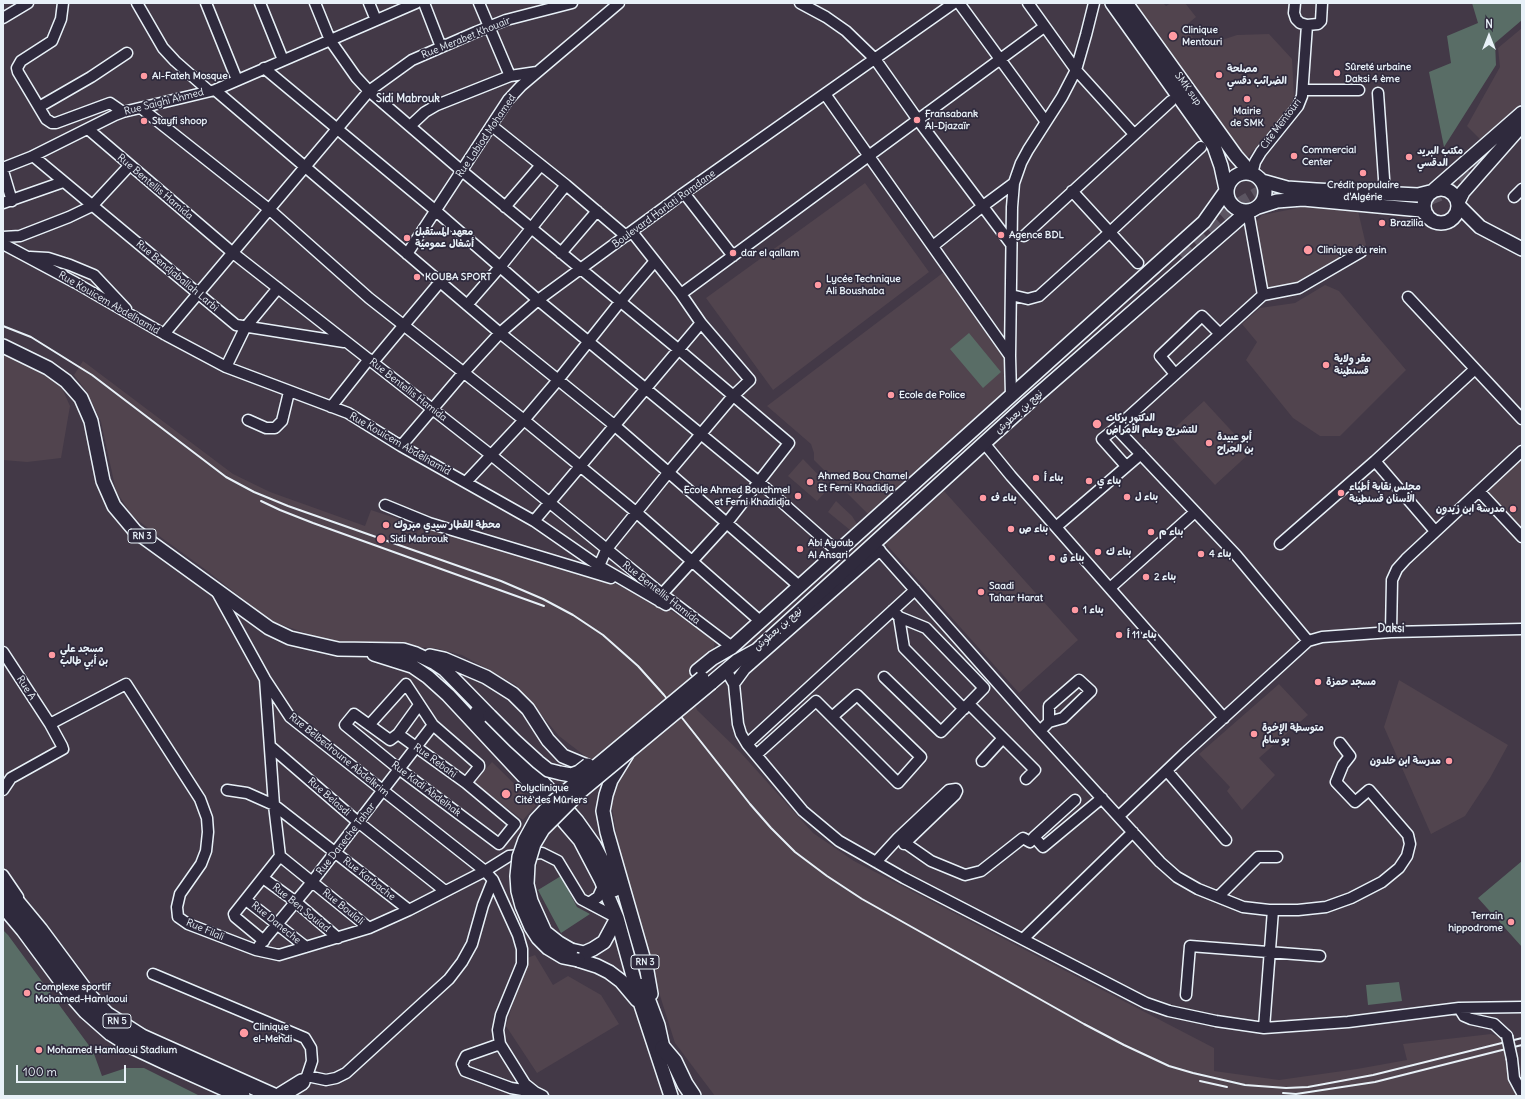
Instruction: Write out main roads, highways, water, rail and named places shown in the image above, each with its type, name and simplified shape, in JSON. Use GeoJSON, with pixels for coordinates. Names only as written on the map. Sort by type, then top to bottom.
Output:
{"type":"FeatureCollection","features":[{"type":"Feature","properties":{"kind":"highway","name":"RN 5"},"geometry":{"type":"LineString","coordinates":[[3,890],[16,901],[40,930],[88,996],[106,1014],[142,1037],[255,1087],[280,1096]]}},
{"type":"Feature","properties":{"kind":"highway","name":"RN 5"},"geometry":{"type":"LineString","coordinates":[[3,905],[24,930],[72,995],[86,1011],[111,1033],[130,1045],[157,1058],[242,1096]]}},
{"type":"Feature","properties":{"kind":"highway","name":"RN 3"},"geometry":{"type":"LineString","coordinates":[[663,1048],[679,1096]]}},
{"type":"Feature","properties":{"kind":"highway","name":"RN 3"},"geometry":{"type":"LineString","coordinates":[[663,1048],[674,1062],[693,1096]]}},
{"type":"Feature","properties":{"kind":"highway"},"geometry":{"type":"LineString","coordinates":[[280,1096],[303,1085]]}},
{"type":"Feature","properties":{"kind":"main road"},"geometry":{"type":"LineString","coordinates":[[1112,3],[1214,146],[1221,166],[1227,197],[1232,206],[1242,211],[1252,210],[1277,202],[1303,199],[1421,210],[1436,222],[1449,221],[1480,226]]}},
{"type":"Feature","properties":{"kind":"main road","name":"SMK sup"},"geometry":{"type":"LineString","coordinates":[[1126,3],[1236,156],[1255,176]]}},
{"type":"Feature","properties":{"kind":"main road"},"geometry":{"type":"LineString","coordinates":[[1425,191],[1522,113]]}},
{"type":"Feature","properties":{"kind":"main road"},"geometry":{"type":"LineString","coordinates":[[1489,156],[1522,119]]}},
{"type":"Feature","properties":{"kind":"main road"},"geometry":{"type":"LineString","coordinates":[[1449,221],[1455,215],[1463,192],[1522,125]]}},
{"type":"Feature","properties":{"kind":"main road"},"geometry":{"type":"LineString","coordinates":[[1226,190],[1230,180],[1237,174],[1242,173],[1255,176],[1287,188],[1385,193],[1439,189],[1449,191],[1456,197],[1458,204],[1480,226],[1521,247]]}},
{"type":"Feature","properties":{"kind":"main road"},"geometry":{"type":"LineString","coordinates":[[1252,210],[1264,198],[1265,192],[1255,176]]}},
{"type":"Feature","properties":{"kind":"main road","name":"نهج بن بعطوش"},"geometry":{"type":"LineString","coordinates":[[762,619],[1204,222],[1226,190]]}},
{"type":"Feature","properties":{"kind":"main road"},"geometry":{"type":"LineString","coordinates":[[1425,191],[1424,205],[1427,215]]}},
{"type":"Feature","properties":{"kind":"main road","name":"نهج بن بعطوش"},"geometry":{"type":"LineString","coordinates":[[737,661],[757,650],[877,547],[984,443],[1252,210]]}},
{"type":"Feature","properties":{"kind":"main road","name":"نهج بن بعطوش"},"geometry":{"type":"LineString","coordinates":[[737,661],[745,648],[1181,257],[808,583],[762,619]]}},
{"type":"Feature","properties":{"kind":"main road","name":"RN 3"},"geometry":{"type":"LineString","coordinates":[[3,346],[48,368],[66,381],[81,398],[91,421],[103,481],[114,506],[135,531],[215,588],[252,618],[290,638],[338,649],[358,650],[413,658],[426,665],[440,675],[517,753],[577,822],[594,845],[606,868],[618,899],[637,967],[654,1015]]}},
{"type":"Feature","properties":{"kind":"main road"},"geometry":{"type":"LineString","coordinates":[[617,918],[604,942],[593,949],[575,955],[563,956],[548,948],[538,938],[528,920],[518,891],[517,876],[519,857],[525,840],[536,820],[552,803],[722,662],[732,647],[762,619]]}},
{"type":"Feature","properties":{"kind":"main road"},"geometry":{"type":"LineString","coordinates":[[358,650],[403,650],[444,659],[486,677],[513,694],[528,709],[548,740],[563,756],[587,766]]}},
{"type":"Feature","properties":{"kind":"main road","name":"RN 3"},"geometry":{"type":"LineString","coordinates":[[358,650],[412,666],[428,677],[448,695],[544,797],[580,840],[617,918],[641,1005],[671,1096]]}},
{"type":"Feature","properties":{"kind":"main road"},"geometry":{"type":"LineString","coordinates":[[416,654],[444,669],[515,741],[548,770],[571,774],[579,772],[703,678],[726,670],[737,661]]}},
{"type":"Feature","properties":{"kind":"main road"},"geometry":{"type":"LineString","coordinates":[[641,1005],[621,981],[609,972],[575,955],[545,932],[530,901],[527,884],[528,864],[534,844],[543,830],[581,791],[629,751],[703,678]]}},
{"type":"Feature","properties":{"kind":"main road","name":"RN 3"},"geometry":{"type":"LineString","coordinates":[[629,751],[611,780],[603,811],[607,832],[647,971],[651,1006],[663,1048]]}},
{"type":"Feature","properties":{"kind":"tunnel"},"geometry":{"type":"LineString","coordinates":[[1409,200],[1426,200],[1454,189],[1481,164]]}},
{"type":"Feature","properties":{"kind":"tunnel"},"geometry":{"type":"LineString","coordinates":[[1180,255],[1233,208],[1258,193],[1295,193]]}},
{"type":"Feature","properties":{"kind":"railway"},"geometry":{"type":"LineString","coordinates":[[3,326],[31,337],[92,375],[226,477],[254,492],[288,506],[501,581],[543,599],[573,615],[603,635],[638,666],[664,695],[750,804],[795,852],[827,876],[862,899],[1124,1045],[1169,1066],[1193,1073],[1245,1085],[1286,1088],[1308,1087],[1373,1075],[1522,1038]]}},
{"type":"Feature","properties":{"kind":"railway"},"geometry":{"type":"LineString","coordinates":[[261,501],[313,523],[544,606]]}},
{"type":"Feature","properties":{"kind":"railway"},"geometry":{"type":"LineString","coordinates":[[1283,1093],[1296,1094],[1375,1082],[1522,1045]]}},
{"type":"Feature","properties":{"kind":"railway"},"geometry":{"type":"LineString","coordinates":[[1200,1081],[1227,1087]]}},
{"type":"Feature","properties":{"kind":"place","name":"Clinique Mentouri"},"geometry":{"type":"Point","coordinates":[1173,36]}},
{"type":"Feature","properties":{"kind":"place","name":"Sûreté urbaine Daksi 4 ème"},"geometry":{"type":"Point","coordinates":[1337,73]}},
{"type":"Feature","properties":{"kind":"place","name":"مصلحة الضرائب دقسي"},"geometry":{"type":"Point","coordinates":[1219,75]}},
{"type":"Feature","properties":{"kind":"place","name":"Al-Fateh Mosque"},"geometry":{"type":"Point","coordinates":[144,76]}},
{"type":"Feature","properties":{"kind":"place","name":"Mairie de SMK"},"geometry":{"type":"Point","coordinates":[1247,99]}},
{"type":"Feature","properties":{"kind":"place","name":"Fransabank Al-Djazaïr"},"geometry":{"type":"Point","coordinates":[917,120]}},
{"type":"Feature","properties":{"kind":"place","name":"Stayfi shoop"},"geometry":{"type":"Point","coordinates":[144,121]}},
{"type":"Feature","properties":{"kind":"place","name":"Commercial Center"},"geometry":{"type":"Point","coordinates":[1294,156]}},
{"type":"Feature","properties":{"kind":"place","name":"مكتب البريد الدقسي"},"geometry":{"type":"Point","coordinates":[1409,157]}},
{"type":"Feature","properties":{"kind":"place","name":"Crédit populaire d'Algérie"},"geometry":{"type":"Point","coordinates":[1363,173]}},
{"type":"Feature","properties":{"kind":"place","name":"Brazilia"},"geometry":{"type":"Point","coordinates":[1382,223]}},
{"type":"Feature","properties":{"kind":"place","name":"Agence BDL"},"geometry":{"type":"Point","coordinates":[1001,235]}},
{"type":"Feature","properties":{"kind":"place","name":"معهد المستقبل أشغال عمومية"},"geometry":{"type":"Point","coordinates":[407,238]}},
{"type":"Feature","properties":{"kind":"place","name":"Clinique du rein"},"geometry":{"type":"Point","coordinates":[1308,250]}},
{"type":"Feature","properties":{"kind":"place","name":"dar el qallam"},"geometry":{"type":"Point","coordinates":[733,253]}},
{"type":"Feature","properties":{"kind":"place","name":"KOUBA SPORT"},"geometry":{"type":"Point","coordinates":[417,277]}},
{"type":"Feature","properties":{"kind":"place","name":"Lycée Technique Ali Boushaba"},"geometry":{"type":"Point","coordinates":[818,285]}},
{"type":"Feature","properties":{"kind":"place","name":"مقر ولاية قسنطينة"},"geometry":{"type":"Point","coordinates":[1326,365]}},
{"type":"Feature","properties":{"kind":"place","name":"Ecole de Police"},"geometry":{"type":"Point","coordinates":[891,395]}},
{"type":"Feature","properties":{"kind":"place","name":"الدكتور بركات للتشريح وعلم الأمراض"},"geometry":{"type":"Point","coordinates":[1097,424]}},
{"type":"Feature","properties":{"kind":"place","name":"أبو عبيدة بن الجراح"},"geometry":{"type":"Point","coordinates":[1209,443]}},
{"type":"Feature","properties":{"kind":"place","name":"بناء أ"},"geometry":{"type":"Point","coordinates":[1036,478]}},
{"type":"Feature","properties":{"kind":"place","name":"بناء ي"},"geometry":{"type":"Point","coordinates":[1089,481]}},
{"type":"Feature","properties":{"kind":"place","name":"Ahmed Bou Chamel Et Ferni Khadidja"},"geometry":{"type":"Point","coordinates":[810,482]}},
{"type":"Feature","properties":{"kind":"place","name":"مجلس نقابة أطباء الأسنان قسنطينة"},"geometry":{"type":"Point","coordinates":[1341,493]}},
{"type":"Feature","properties":{"kind":"place","name":"Ecole Ahmed Bouchmel et Ferni Khadidja"},"geometry":{"type":"Point","coordinates":[798,496]}},
{"type":"Feature","properties":{"kind":"place","name":"بناء ل"},"geometry":{"type":"Point","coordinates":[1127,497]}},
{"type":"Feature","properties":{"kind":"place","name":"بناء ف"},"geometry":{"type":"Point","coordinates":[983,498]}},
{"type":"Feature","properties":{"kind":"place","name":"مدرسة ابن زيدون"},"geometry":{"type":"Point","coordinates":[1513,509]}},
{"type":"Feature","properties":{"kind":"place","name":"محطة القطار سيدي مبروك"},"geometry":{"type":"Point","coordinates":[386,525]}},
{"type":"Feature","properties":{"kind":"place","name":"بناء ص"},"geometry":{"type":"Point","coordinates":[1011,529]}},
{"type":"Feature","properties":{"kind":"place","name":"بناء م"},"geometry":{"type":"Point","coordinates":[1151,532]}},
{"type":"Feature","properties":{"kind":"place","name":"Sidi Mabrouk"},"geometry":{"type":"Point","coordinates":[381,539]}},
{"type":"Feature","properties":{"kind":"place","name":"Abi Ayoub Al Ansari"},"geometry":{"type":"Point","coordinates":[800,549]}},
{"type":"Feature","properties":{"kind":"place","name":"بناء ك"},"geometry":{"type":"Point","coordinates":[1098,552]}},
{"type":"Feature","properties":{"kind":"place","name":"بناء 4"},"geometry":{"type":"Point","coordinates":[1201,554]}},
{"type":"Feature","properties":{"kind":"place","name":"بناء ق"},"geometry":{"type":"Point","coordinates":[1052,558]}},
{"type":"Feature","properties":{"kind":"place","name":"بناء 2"},"geometry":{"type":"Point","coordinates":[1146,577]}},
{"type":"Feature","properties":{"kind":"place","name":"Saadi Tahar Harat"},"geometry":{"type":"Point","coordinates":[981,592]}},
{"type":"Feature","properties":{"kind":"place","name":"بناء 1"},"geometry":{"type":"Point","coordinates":[1075,610]}},
{"type":"Feature","properties":{"kind":"place","name":"بناء 11 أ"},"geometry":{"type":"Point","coordinates":[1119,635]}},
{"type":"Feature","properties":{"kind":"place","name":"مسجد علي بن أبي طالب"},"geometry":{"type":"Point","coordinates":[52,655]}},
{"type":"Feature","properties":{"kind":"place","name":"مسجد حمزة"},"geometry":{"type":"Point","coordinates":[1318,682]}},
{"type":"Feature","properties":{"kind":"place","name":"متوسطة الإخوة بو سالم"},"geometry":{"type":"Point","coordinates":[1254,734]}},
{"type":"Feature","properties":{"kind":"place","name":"مدرسة ابن خلدون"},"geometry":{"type":"Point","coordinates":[1449,761]}},
{"type":"Feature","properties":{"kind":"place","name":"Polyclinique Cité des Mûriers"},"geometry":{"type":"Point","coordinates":[506,794]}},
{"type":"Feature","properties":{"kind":"place","name":"Terrain hippodrome"},"geometry":{"type":"Point","coordinates":[1511,922]}},
{"type":"Feature","properties":{"kind":"place","name":"Complexe sportif Mohamed-Hamlaoui"},"geometry":{"type":"Point","coordinates":[27,993]}},
{"type":"Feature","properties":{"kind":"place","name":"Clinique el-Mehdi"},"geometry":{"type":"Point","coordinates":[244,1033]}},
{"type":"Feature","properties":{"kind":"place","name":"Mohamed Hamlaoui Stadium"},"geometry":{"type":"Point","coordinates":[39,1050]}},
{"type":"Feature","properties":{"kind":"district","name":"Sidi Mabrouk"},"geometry":{"type":"Point","coordinates":[408,99]}},
{"type":"Feature","properties":{"kind":"district","name":"Daksi"},"geometry":{"type":"Point","coordinates":[1391,629]}}]}
